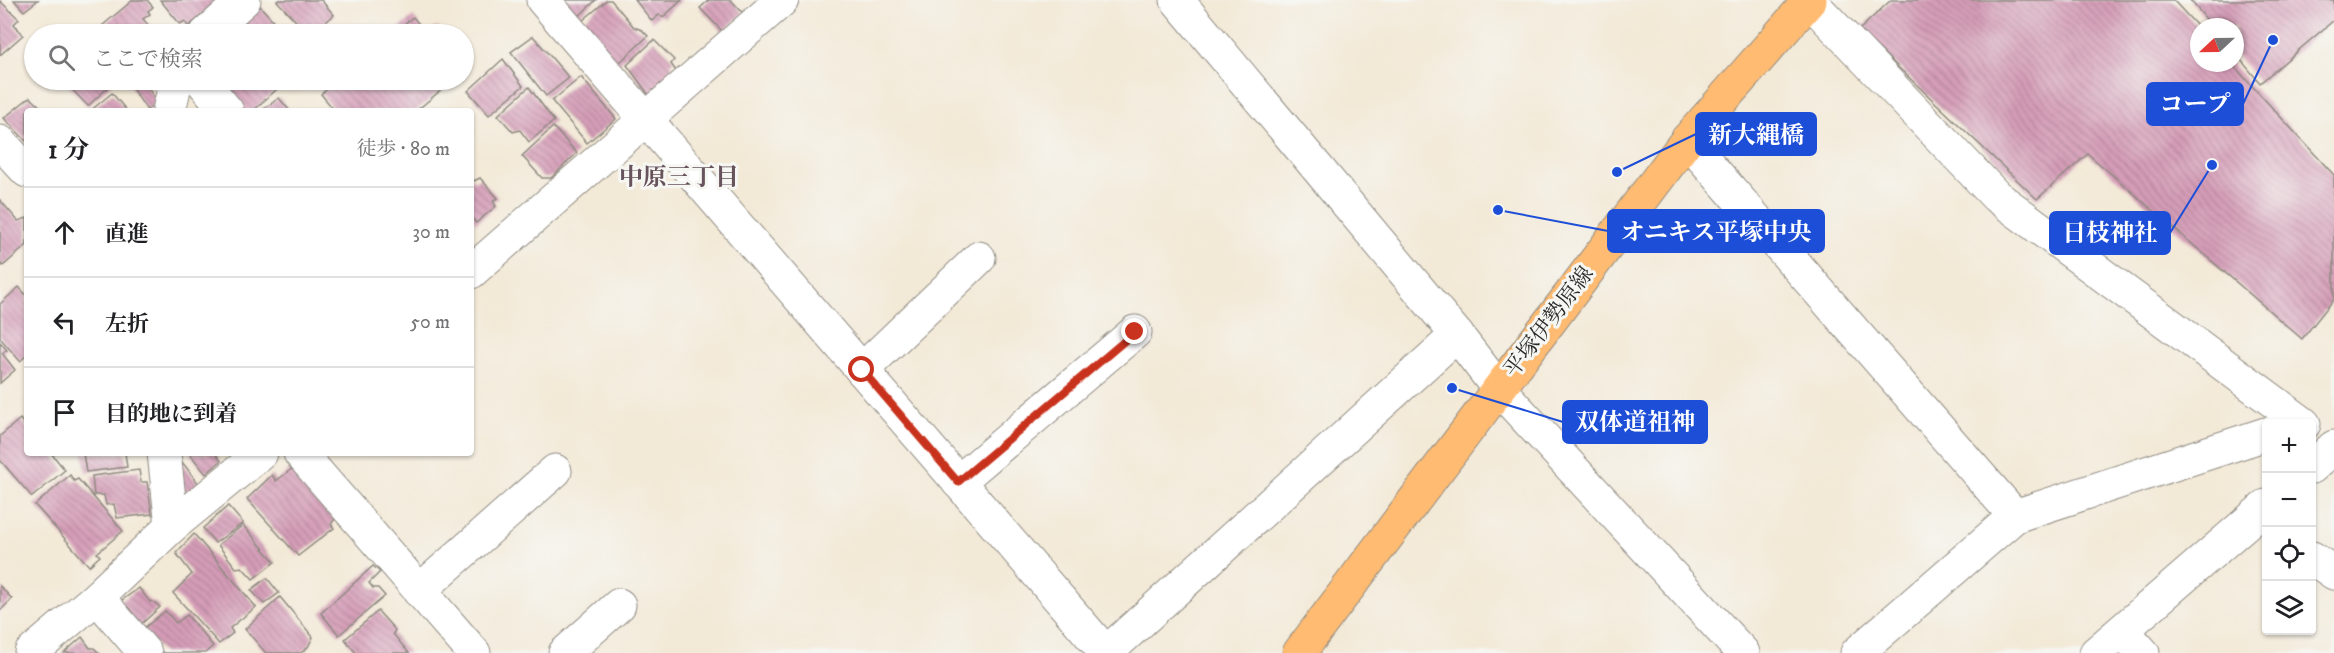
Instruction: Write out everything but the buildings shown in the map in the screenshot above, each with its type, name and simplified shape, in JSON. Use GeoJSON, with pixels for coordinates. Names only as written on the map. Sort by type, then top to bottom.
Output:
{"type":"FeatureCollection","features":[{"type":"Feature","properties":{"kind":"main road","name":"平塚伊勢原線"},"geometry":{"type":"LineString","coordinates":[[1299,653],[1687,140],[1809,0]]}},
{"type":"Feature","properties":{"kind":"street"},"geometry":{"type":"LineString","coordinates":[[217,24],[244,0]]}},
{"type":"Feature","properties":{"kind":"street"},"geometry":{"type":"LineString","coordinates":[[543,0],[1106,653],[1457,335]]}},
{"type":"Feature","properties":{"kind":"street"},"geometry":{"type":"LineString","coordinates":[[474,269],[782,0]]}},
{"type":"Feature","properties":{"kind":"street"},"geometry":{"type":"LineString","coordinates":[[1177,0],[1457,335],[1498,388],[1743,653]]}},
{"type":"Feature","properties":{"kind":"street"},"geometry":{"type":"LineString","coordinates":[[1809,0],[1996,196],[2296,419]]}},
{"type":"Feature","properties":{"kind":"street"},"geometry":{"type":"LineString","coordinates":[[170,108],[174,90]]}},
{"type":"Feature","properties":{"kind":"street"},"geometry":{"type":"LineString","coordinates":[[209,90],[224,108]]}},
{"type":"Feature","properties":{"kind":"street"},"geometry":{"type":"LineString","coordinates":[[1687,140],[2015,516]]}},
{"type":"Feature","properties":{"kind":"street"},"geometry":{"type":"LineString","coordinates":[[0,141],[24,168]]}},
{"type":"Feature","properties":{"kind":"street"},"geometry":{"type":"LineString","coordinates":[[862,370],[980,258]]}},
{"type":"Feature","properties":{"kind":"street"},"geometry":{"type":"LineString","coordinates":[[958,482],[1135,332]]}},
{"type":"Feature","properties":{"kind":"street"},"geometry":{"type":"LineString","coordinates":[[2316,433],[2334,446],[2316,463]]}},
{"type":"Feature","properties":{"kind":"street"},"geometry":{"type":"LineString","coordinates":[[1857,653],[2015,516],[2262,435]]}},
{"type":"Feature","properties":{"kind":"street"},"geometry":{"type":"LineString","coordinates":[[164,456],[172,526]]}},
{"type":"Feature","properties":{"kind":"street"},"geometry":{"type":"LineString","coordinates":[[31,653],[97,597],[172,526],[257,456]]}},
{"type":"Feature","properties":{"kind":"street"},"geometry":{"type":"LineString","coordinates":[[303,456],[419,591],[462,649]]}},
{"type":"Feature","properties":{"kind":"street"},"geometry":{"type":"LineString","coordinates":[[419,591],[555,471]]}},
{"type":"Feature","properties":{"kind":"street"},"geometry":{"type":"LineString","coordinates":[[2096,653],[2133,642],[2262,518]]}},
{"type":"Feature","properties":{"kind":"street"},"geometry":{"type":"LineString","coordinates":[[2316,561],[2334,573]]}},
{"type":"Feature","properties":{"kind":"street"},"geometry":{"type":"LineString","coordinates":[[97,597],[145,653]]}},
{"type":"Feature","properties":{"kind":"street"},"geometry":{"type":"LineString","coordinates":[[565,653],[620,605]]}},
{"type":"Feature","properties":{"kind":"place","name":"コープ"},"geometry":{"type":"Point","coordinates":[2273,40]}},
{"type":"Feature","properties":{"kind":"place","name":"日枝神社"},"geometry":{"type":"Point","coordinates":[2212,165]}},
{"type":"Feature","properties":{"kind":"place","name":"新大縄橋"},"geometry":{"type":"Point","coordinates":[1617,172]}},
{"type":"Feature","properties":{"kind":"place","name":"オニキス平塚中央"},"geometry":{"type":"Point","coordinates":[1498,210]}},
{"type":"Feature","properties":{"kind":"place","name":"双体道祖神"},"geometry":{"type":"Point","coordinates":[1452,388]}},
{"type":"Feature","properties":{"kind":"district","name":"中原三丁目"},"geometry":{"type":"Point","coordinates":[679,178]}},
{"type":"Feature","properties":{"kind":"route"},"geometry":{"type":"LineString","coordinates":[[862,370],[958,482],[1135,332]]}}]}
